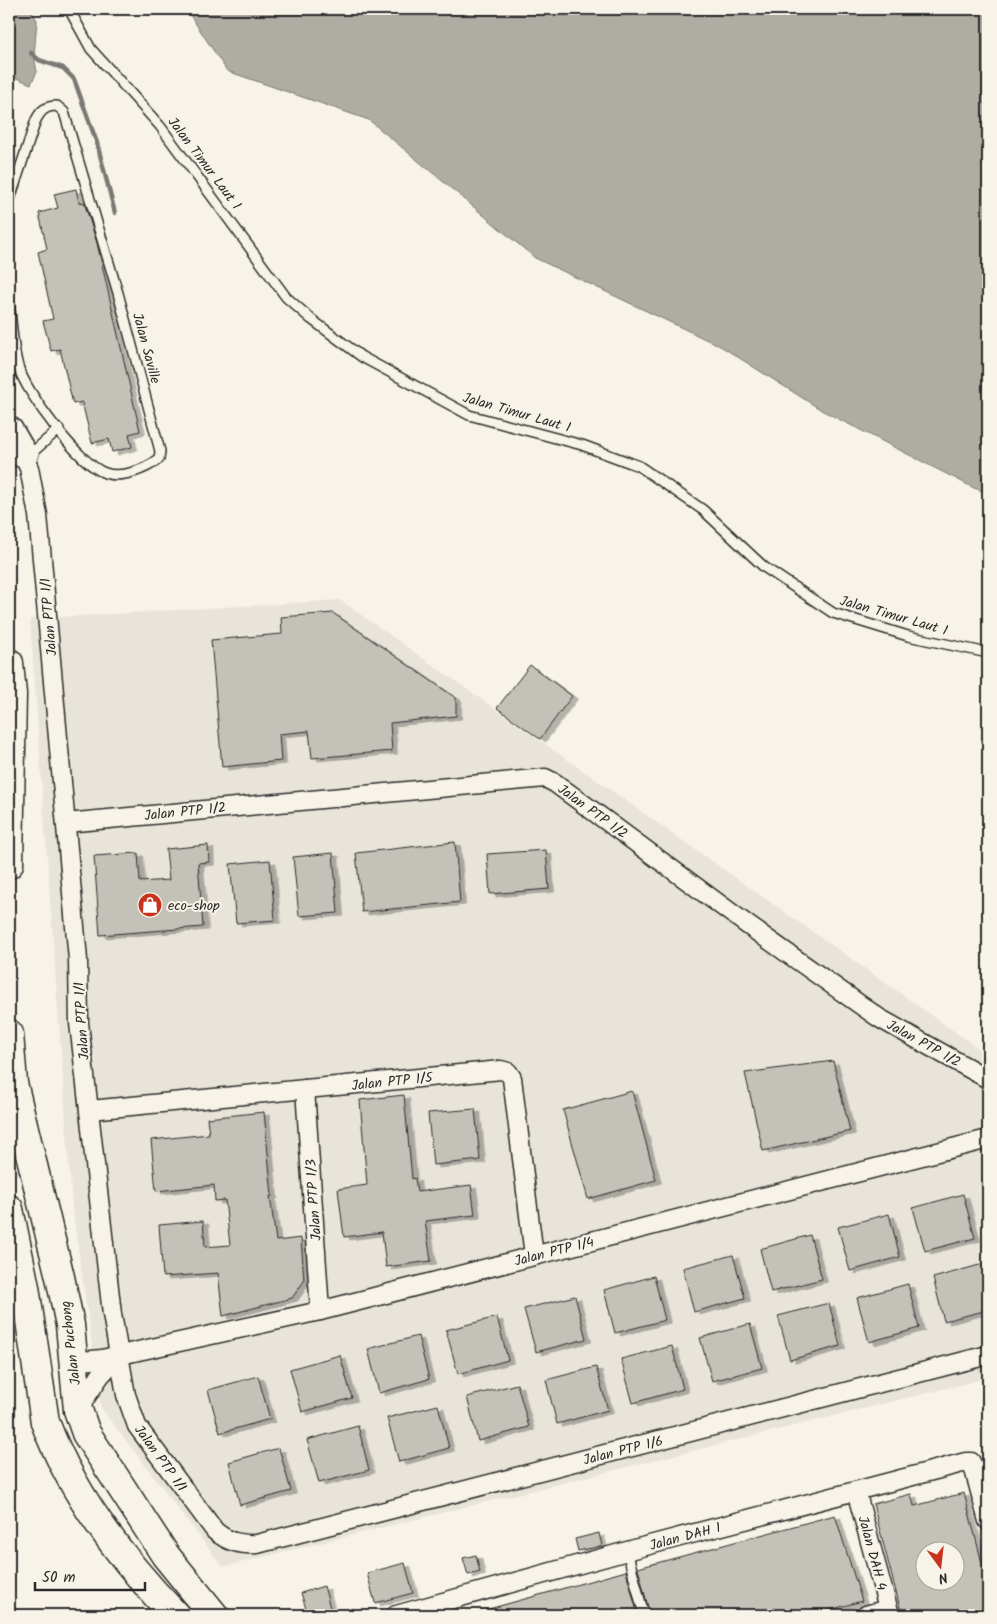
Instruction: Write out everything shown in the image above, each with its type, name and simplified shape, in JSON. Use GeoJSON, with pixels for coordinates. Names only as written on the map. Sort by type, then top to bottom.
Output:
{"type":"FeatureCollection","features":[{"type":"Feature","properties":{"kind":"main road"},"geometry":{"type":"LineString","coordinates":[[9,663],[12,694],[9,864]]}},
{"type":"Feature","properties":{"kind":"main road","name":"Jalan Puchong"},"geometry":{"type":"LineString","coordinates":[[9,1034],[14,1083],[70,1325],[78,1410],[86,1433],[166,1556],[214,1615]]}},
{"type":"Feature","properties":{"kind":"main road"},"geometry":{"type":"LineString","coordinates":[[9,1209],[18,1248],[45,1422],[66,1470],[151,1603],[175,1615]]}},
{"type":"Feature","properties":{"kind":"main road"},"geometry":{"type":"LineString","coordinates":[[33,1341],[45,1355],[54,1361],[72,1362]]}},
{"type":"Feature","properties":{"kind":"street","name":"Jalan PTP 1/1"},"geometry":{"type":"LineString","coordinates":[[17,450],[38,515],[78,960],[79,1023],[118,1356],[129,1409],[137,1426],[215,1532],[224,1539],[242,1545],[257,1544]]}},
{"type":"Feature","properties":{"kind":"street","name":"Jalan PTP 1/2"},"geometry":{"type":"LineString","coordinates":[[66,823],[545,778],[555,783],[878,1018],[988,1079]]}},
{"type":"Feature","properties":{"kind":"street","name":"Jalan PTP 1/5"},"geometry":{"type":"LineString","coordinates":[[90,1110],[500,1070],[508,1072],[512,1078],[534,1256]]}},
{"type":"Feature","properties":{"kind":"street","name":"Jalan PTP 1/3"},"geometry":{"type":"LineString","coordinates":[[306,1089],[320,1311]]}},
{"type":"Feature","properties":{"kind":"street","name":"Jalan PTP 1/4"},"geometry":{"type":"LineString","coordinates":[[72,1362],[118,1356],[320,1311],[988,1139]]}},
{"type":"Feature","properties":{"kind":"street"},"geometry":{"type":"LineString","coordinates":[[78,1410],[100,1376],[118,1356]]}},
{"type":"Feature","properties":{"kind":"street","name":"Jalan PTP 1/6"},"geometry":{"type":"LineString","coordinates":[[257,1544],[988,1356]]}},
{"type":"Feature","properties":{"kind":"street","name":"Jalan DAH 1"},"geometry":{"type":"LineString","coordinates":[[396,1615],[627,1551],[966,1462],[971,1462],[973,1466],[988,1521]]}},
{"type":"Feature","properties":{"kind":"street","name":"Jalan DAH 4"},"geometry":{"type":"LineString","coordinates":[[856,1491],[889,1612]]}},
{"type":"Feature","properties":{"kind":"street"},"geometry":{"type":"LineString","coordinates":[[866,1615],[889,1612]]}},
{"type":"Feature","properties":{"kind":"lane","name":"Jalan Timur Laut 1"},"geometry":{"type":"LineString","coordinates":[[69,9],[91,50],[160,126],[286,297],[310,319],[362,357],[469,415],[582,445],[639,466],[703,510],[764,567],[833,613],[908,636],[988,652]]}},
{"type":"Feature","properties":{"kind":"lane","name":"Jalan Saville"},"geometry":{"type":"LineString","coordinates":[[9,202],[40,111],[48,106],[57,106],[64,112],[118,293],[160,451],[158,459],[136,472],[106,474],[82,458],[32,395],[18,366],[9,302]]}},
{"type":"Feature","properties":{"kind":"lane"},"geometry":{"type":"LineString","coordinates":[[17,450],[35,450],[59,429]]}},
{"type":"Feature","properties":{"kind":"lane"},"geometry":{"type":"LineString","coordinates":[[627,1551],[644,1615]]}},
{"type":"Feature","properties":{"kind":"shaded area"},"geometry":{"type":"Polygon","coordinates":[[[9,9],[30,9],[37,20],[34,56],[37,72],[31,84],[9,75],[9,9]]]}},
{"type":"Feature","properties":{"kind":"shaded area"},"geometry":{"type":"Polygon","coordinates":[[[186,9],[988,9],[988,493],[974,488],[823,411],[722,347],[535,258],[369,120],[227,71],[186,9]]]}},
{"type":"Feature","properties":{"kind":"shaded area"},"geometry":{"type":"Polygon","coordinates":[[[340,600],[988,1055],[988,1378],[223,1567],[101,1408],[72,1206],[30,619],[340,600]]]}},
{"type":"Feature","properties":{"kind":"building"},"geometry":{"type":"Polygon","coordinates":[[[76,189],[79,203],[84,202],[97,243],[140,431],[129,434],[132,447],[112,452],[109,439],[92,443],[82,402],[73,404],[60,349],[51,351],[43,321],[53,319],[38,252],[47,249],[39,213],[58,208],[54,194],[76,189]]]}},
{"type":"Feature","properties":{"kind":"building"},"geometry":{"type":"Polygon","coordinates":[[[333,613],[456,698],[456,716],[390,723],[392,751],[312,758],[309,731],[279,734],[281,761],[222,767],[211,640],[282,634],[281,617],[333,613]]]}},
{"type":"Feature","properties":{"kind":"building"},"geometry":{"type":"Polygon","coordinates":[[[530,665],[572,696],[540,739],[497,708],[530,665]]]}},
{"type":"Feature","properties":{"kind":"building"},"geometry":{"type":"Polygon","coordinates":[[[455,842],[460,902],[362,912],[356,853],[455,842]]]}},
{"type":"Feature","properties":{"kind":"building","name":"eco-shop"},"geometry":{"type":"Polygon","coordinates":[[[208,845],[209,862],[198,863],[203,927],[100,935],[94,856],[138,853],[140,882],[169,880],[166,849],[208,845]]]}},
{"type":"Feature","properties":{"kind":"building"},"geometry":{"type":"Polygon","coordinates":[[[546,850],[549,889],[490,894],[487,854],[546,850]]]}},
{"type":"Feature","properties":{"kind":"building"},"geometry":{"type":"Polygon","coordinates":[[[333,853],[338,913],[299,916],[293,857],[333,853]]]}},
{"type":"Feature","properties":{"kind":"building"},"geometry":{"type":"Polygon","coordinates":[[[270,860],[275,920],[236,923],[230,864],[270,860]]]}},
{"type":"Feature","properties":{"kind":"building"},"geometry":{"type":"Polygon","coordinates":[[[833,1061],[850,1131],[763,1151],[745,1073],[833,1061]]]}},
{"type":"Feature","properties":{"kind":"building"},"geometry":{"type":"Polygon","coordinates":[[[632,1091],[656,1180],[588,1199],[563,1110],[632,1091]]]}},
{"type":"Feature","properties":{"kind":"building"},"geometry":{"type":"Polygon","coordinates":[[[404,1095],[412,1179],[415,1178],[417,1192],[471,1185],[475,1215],[425,1221],[431,1261],[386,1267],[382,1232],[344,1237],[338,1189],[367,1185],[360,1100],[404,1095]]]}},
{"type":"Feature","properties":{"kind":"building"},"geometry":{"type":"Polygon","coordinates":[[[475,1109],[480,1160],[433,1165],[428,1113],[475,1109]]]}},
{"type":"Feature","properties":{"kind":"building"},"geometry":{"type":"Polygon","coordinates":[[[264,1112],[272,1196],[270,1196],[276,1241],[301,1238],[304,1281],[292,1298],[223,1316],[218,1273],[163,1277],[159,1225],[203,1221],[205,1247],[230,1245],[225,1200],[215,1201],[214,1185],[156,1191],[151,1140],[209,1134],[207,1118],[264,1112]]]}},
{"type":"Feature","properties":{"kind":"building"},"geometry":{"type":"Polygon","coordinates":[[[963,1194],[975,1238],[925,1251],[913,1208],[963,1194]]]}},
{"type":"Feature","properties":{"kind":"building"},"geometry":{"type":"Polygon","coordinates":[[[889,1214],[900,1257],[850,1271],[838,1227],[889,1214]]]}},
{"type":"Feature","properties":{"kind":"building"},"geometry":{"type":"Polygon","coordinates":[[[810,1235],[822,1279],[771,1292],[760,1249],[810,1235]]]}},
{"type":"Feature","properties":{"kind":"building"},"geometry":{"type":"Polygon","coordinates":[[[733,1255],[745,1298],[694,1312],[683,1268],[733,1255]]]}},
{"type":"Feature","properties":{"kind":"building"},"geometry":{"type":"Polygon","coordinates":[[[983,1264],[988,1285],[988,1310],[944,1321],[933,1278],[983,1264]]]}},
{"type":"Feature","properties":{"kind":"building"},"geometry":{"type":"Polygon","coordinates":[[[654,1276],[665,1320],[615,1333],[604,1290],[654,1276]]]}},
{"type":"Feature","properties":{"kind":"building"},"geometry":{"type":"Polygon","coordinates":[[[908,1284],[919,1328],[869,1342],[857,1298],[908,1284]]]}},
{"type":"Feature","properties":{"kind":"building"},"geometry":{"type":"Polygon","coordinates":[[[575,1296],[586,1339],[536,1352],[524,1309],[575,1296]]]}},
{"type":"Feature","properties":{"kind":"building"},"geometry":{"type":"Polygon","coordinates":[[[829,1303],[840,1346],[790,1360],[778,1316],[829,1303]]]}},
{"type":"Feature","properties":{"kind":"building"},"geometry":{"type":"Polygon","coordinates":[[[497,1317],[508,1360],[458,1374],[446,1330],[497,1317]]]}},
{"type":"Feature","properties":{"kind":"building"},"geometry":{"type":"Polygon","coordinates":[[[750,1324],[762,1368],[712,1381],[700,1338],[750,1324]]]}},
{"type":"Feature","properties":{"kind":"building"},"geometry":{"type":"Polygon","coordinates":[[[418,1336],[429,1379],[379,1393],[368,1349],[418,1336]]]}},
{"type":"Feature","properties":{"kind":"building"},"geometry":{"type":"Polygon","coordinates":[[[672,1346],[683,1389],[633,1403],[621,1359],[672,1346]]]}},
{"type":"Feature","properties":{"kind":"building"},"geometry":{"type":"Polygon","coordinates":[[[340,1355],[352,1398],[302,1412],[290,1369],[340,1355]]]}},
{"type":"Feature","properties":{"kind":"building"},"geometry":{"type":"Polygon","coordinates":[[[596,1367],[608,1410],[557,1424],[546,1380],[596,1367]]]}},
{"type":"Feature","properties":{"kind":"building"},"geometry":{"type":"Polygon","coordinates":[[[258,1376],[270,1419],[220,1433],[208,1390],[258,1376]]]}},
{"type":"Feature","properties":{"kind":"building"},"geometry":{"type":"Polygon","coordinates":[[[517,1384],[529,1427],[478,1441],[467,1397],[517,1384]]]}},
{"type":"Feature","properties":{"kind":"building"},"geometry":{"type":"Polygon","coordinates":[[[438,1405],[449,1448],[399,1462],[387,1418],[438,1405]]]}},
{"type":"Feature","properties":{"kind":"building"},"geometry":{"type":"Polygon","coordinates":[[[358,1426],[369,1470],[319,1483],[307,1440],[358,1426]]]}},
{"type":"Feature","properties":{"kind":"building"},"geometry":{"type":"Polygon","coordinates":[[[279,1448],[291,1491],[240,1505],[229,1462],[279,1448]]]}},
{"type":"Feature","properties":{"kind":"building"},"geometry":{"type":"Polygon","coordinates":[[[964,1493],[988,1586],[988,1615],[902,1615],[873,1504],[911,1494],[914,1506],[964,1493]]]}},
{"type":"Feature","properties":{"kind":"building"},"geometry":{"type":"Polygon","coordinates":[[[835,1515],[862,1601],[811,1615],[650,1615],[638,1568],[835,1515]]]}},
{"type":"Feature","properties":{"kind":"building"},"geometry":{"type":"Polygon","coordinates":[[[599,1533],[602,1546],[578,1551],[575,1539],[599,1533]]]}},
{"type":"Feature","properties":{"kind":"building"},"geometry":{"type":"Polygon","coordinates":[[[476,1555],[480,1572],[468,1575],[463,1558],[476,1555]]]}},
{"type":"Feature","properties":{"kind":"building"},"geometry":{"type":"Polygon","coordinates":[[[405,1563],[413,1593],[375,1603],[367,1573],[405,1563]]]}},
{"type":"Feature","properties":{"kind":"building"},"geometry":{"type":"Polygon","coordinates":[[[626,1571],[638,1615],[478,1615],[478,1612],[626,1571]]]}},
{"type":"Feature","properties":{"kind":"building"},"geometry":{"type":"Polygon","coordinates":[[[324,1586],[332,1615],[308,1615],[301,1593],[324,1586]]]}},
{"type":"Feature","properties":{"kind":"waterway"},"geometry":{"type":"LineString","coordinates":[[31,53],[39,60],[63,68],[74,79],[97,143],[115,213]]}},
{"type":"Feature","properties":{"kind":"place","name":"eco-shop"},"geometry":{"type":"Point","coordinates":[150,905]}}]}
